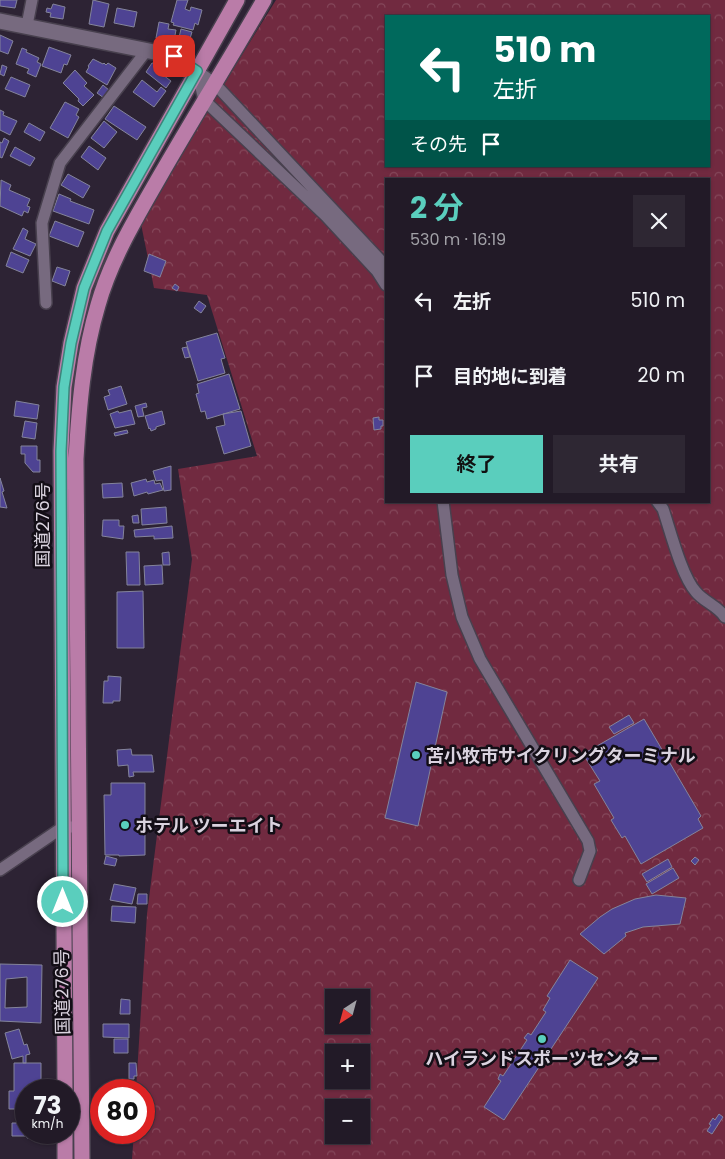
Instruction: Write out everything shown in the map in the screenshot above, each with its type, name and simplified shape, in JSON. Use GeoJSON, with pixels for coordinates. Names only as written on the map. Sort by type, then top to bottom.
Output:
{"type":"FeatureCollection","features":[{"type":"Feature","properties":{"kind":"highway","name":"国道276号"},"geometry":{"type":"LineString","coordinates":[[65,1079],[61,451],[64,387],[71,343],[84,288],[107,231],[236,0]]}},
{"type":"Feature","properties":{"kind":"highway","name":"国道276号"},"geometry":{"type":"LineString","coordinates":[[82,1159],[76,459],[78,417],[88,344],[98,304],[118,249],[264,0]]}},
{"type":"Feature","properties":{"kind":"highway"},"geometry":{"type":"LineString","coordinates":[[65,1144],[65,1159]]}},
{"type":"Feature","properties":{"kind":"street"},"geometry":{"type":"LineString","coordinates":[[27,25],[32,0]]}},
{"type":"Feature","properties":{"kind":"street"},"geometry":{"type":"LineString","coordinates":[[0,20],[174,56],[214,83],[385,266]]}},
{"type":"Feature","properties":{"kind":"street"},"geometry":{"type":"LineString","coordinates":[[46,303],[42,223],[60,163],[147,50]]}},
{"type":"Feature","properties":{"kind":"street"},"geometry":{"type":"LineString","coordinates":[[197,71],[204,100],[326,216],[377,271],[385,284]]}},
{"type":"Feature","properties":{"kind":"street"},"geometry":{"type":"LineString","coordinates":[[443,503],[452,575],[462,617],[480,659],[588,841],[590,851],[579,880]]}},
{"type":"Feature","properties":{"kind":"street"},"geometry":{"type":"LineString","coordinates":[[658,503],[663,509],[686,576],[695,591],[721,611],[725,617]]}},
{"type":"Feature","properties":{"kind":"street"},"geometry":{"type":"LineString","coordinates":[[0,870],[63,827],[79,827]]}},
{"type":"Feature","properties":{"kind":"green space"},"geometry":{"type":"Polygon","coordinates":[[[276,0],[725,0],[725,1159],[132,1159],[133,1144],[155,1144],[155,1079],[137,1079],[147,914],[192,559],[178,469],[257,456],[207,295],[154,288],[140,219],[276,0]]]}},
{"type":"Feature","properties":{"kind":"building"},"geometry":{"type":"Polygon","coordinates":[[[0,0],[17,0],[15,8],[0,6],[0,0]]]}},
{"type":"Feature","properties":{"kind":"building"},"geometry":{"type":"Polygon","coordinates":[[[93,0],[109,4],[104,27],[89,24],[93,0]]]}},
{"type":"Feature","properties":{"kind":"building"},"geometry":{"type":"Polygon","coordinates":[[[177,0],[188,0],[185,9],[190,11],[191,7],[202,10],[198,25],[195,23],[193,30],[173,25],[174,23],[171,22],[177,0]]]}},
{"type":"Feature","properties":{"kind":"building"},"geometry":{"type":"Polygon","coordinates":[[[53,4],[65,7],[63,19],[50,17],[51,13],[46,12],[47,8],[51,9],[53,4]]]}},
{"type":"Feature","properties":{"kind":"building"},"geometry":{"type":"Polygon","coordinates":[[[117,8],[137,12],[134,27],[114,23],[117,8]]]}},
{"type":"Feature","properties":{"kind":"building"},"geometry":{"type":"Polygon","coordinates":[[[159,22],[169,24],[168,29],[176,30],[174,41],[156,38],[159,22]]]}},
{"type":"Feature","properties":{"kind":"building"},"geometry":{"type":"Polygon","coordinates":[[[181,29],[192,32],[188,45],[178,42],[181,29]]]}},
{"type":"Feature","properties":{"kind":"building"},"geometry":{"type":"Polygon","coordinates":[[[0,35],[13,41],[8,54],[0,51],[0,35]]]}},
{"type":"Feature","properties":{"kind":"building"},"geometry":{"type":"Polygon","coordinates":[[[49,47],[71,55],[67,65],[64,64],[61,73],[42,66],[49,47]]]}},
{"type":"Feature","properties":{"kind":"building"},"geometry":{"type":"Polygon","coordinates":[[[22,48],[39,58],[37,62],[41,64],[36,77],[27,73],[29,69],[16,64],[22,48]]]}},
{"type":"Feature","properties":{"kind":"building"},"geometry":{"type":"Polygon","coordinates":[[[93,59],[106,65],[108,63],[116,68],[107,85],[86,72],[93,59]]]}},
{"type":"Feature","properties":{"kind":"building"},"geometry":{"type":"Polygon","coordinates":[[[152,63],[164,65],[168,69],[163,75],[171,81],[166,88],[146,72],[152,63]]]}},
{"type":"Feature","properties":{"kind":"building"},"geometry":{"type":"Polygon","coordinates":[[[2,65],[7,67],[4,76],[0,74],[2,65]]]}},
{"type":"Feature","properties":{"kind":"building"},"geometry":{"type":"Polygon","coordinates":[[[75,70],[87,83],[84,86],[94,95],[83,106],[78,101],[79,99],[63,83],[75,70]]]}},
{"type":"Feature","properties":{"kind":"building"},"geometry":{"type":"Polygon","coordinates":[[[11,77],[30,85],[25,97],[5,89],[11,77]]]}},
{"type":"Feature","properties":{"kind":"building"},"geometry":{"type":"Polygon","coordinates":[[[142,80],[157,92],[161,87],[166,91],[154,107],[133,92],[142,80]]]}},
{"type":"Feature","properties":{"kind":"building"},"geometry":{"type":"Polygon","coordinates":[[[103,85],[110,91],[104,98],[97,93],[103,85]]]}},
{"type":"Feature","properties":{"kind":"building"},"geometry":{"type":"Polygon","coordinates":[[[65,102],[79,109],[76,115],[79,117],[68,138],[50,128],[65,102]]]}},
{"type":"Feature","properties":{"kind":"building"},"geometry":{"type":"Polygon","coordinates":[[[114,106],[146,127],[137,140],[105,119],[114,106]]]}},
{"type":"Feature","properties":{"kind":"building"},"geometry":{"type":"Polygon","coordinates":[[[0,110],[4,112],[3,115],[17,121],[10,135],[0,130],[0,110]]]}},
{"type":"Feature","properties":{"kind":"building"},"geometry":{"type":"Polygon","coordinates":[[[104,121],[117,132],[104,148],[91,138],[104,121]]]}},
{"type":"Feature","properties":{"kind":"building"},"geometry":{"type":"Polygon","coordinates":[[[29,123],[45,132],[40,141],[24,132],[29,123]]]}},
{"type":"Feature","properties":{"kind":"building"},"geometry":{"type":"Polygon","coordinates":[[[4,138],[9,141],[2,158],[0,157],[0,142],[2,143],[4,138]]]}},
{"type":"Feature","properties":{"kind":"building"},"geometry":{"type":"Polygon","coordinates":[[[89,146],[106,158],[98,170],[81,157],[89,146]]]}},
{"type":"Feature","properties":{"kind":"building"},"geometry":{"type":"Polygon","coordinates":[[[15,147],[35,158],[30,166],[10,156],[15,147]]]}},
{"type":"Feature","properties":{"kind":"building"},"geometry":{"type":"Polygon","coordinates":[[[68,174],[90,186],[83,198],[61,185],[68,174]]]}},
{"type":"Feature","properties":{"kind":"building"},"geometry":{"type":"Polygon","coordinates":[[[1,180],[11,185],[9,190],[30,199],[27,206],[30,207],[28,213],[24,211],[22,216],[0,206],[1,180]]]}},
{"type":"Feature","properties":{"kind":"building"},"geometry":{"type":"Polygon","coordinates":[[[59,194],[71,199],[70,201],[94,210],[89,224],[53,211],[59,194]]]}},
{"type":"Feature","properties":{"kind":"building"},"geometry":{"type":"Polygon","coordinates":[[[55,221],[84,232],[78,247],[49,236],[55,221]]]}},
{"type":"Feature","properties":{"kind":"building"},"geometry":{"type":"Polygon","coordinates":[[[23,228],[28,231],[25,239],[36,244],[30,256],[13,249],[23,228]]]}},
{"type":"Feature","properties":{"kind":"building"},"geometry":{"type":"Polygon","coordinates":[[[11,252],[29,260],[23,273],[6,266],[11,252]]]}},
{"type":"Feature","properties":{"kind":"building"},"geometry":{"type":"Polygon","coordinates":[[[149,254],[166,261],[160,277],[144,271],[149,254]]]}},
{"type":"Feature","properties":{"kind":"building"},"geometry":{"type":"Polygon","coordinates":[[[57,267],[70,271],[65,286],[52,281],[57,267]]]}},
{"type":"Feature","properties":{"kind":"building"},"geometry":{"type":"Polygon","coordinates":[[[175,284],[179,287],[177,291],[172,288],[175,284]]]}},
{"type":"Feature","properties":{"kind":"building"},"geometry":{"type":"Polygon","coordinates":[[[199,301],[206,306],[201,313],[194,308],[199,301]]]}},
{"type":"Feature","properties":{"kind":"building"},"geometry":{"type":"Polygon","coordinates":[[[217,333],[225,358],[221,359],[225,373],[198,381],[186,342],[217,333]]]}},
{"type":"Feature","properties":{"kind":"building"},"geometry":{"type":"Polygon","coordinates":[[[187,347],[190,357],[185,358],[182,348],[187,347]]]}},
{"type":"Feature","properties":{"kind":"building"},"geometry":{"type":"Polygon","coordinates":[[[229,374],[240,409],[207,419],[205,411],[201,412],[196,394],[199,393],[197,384],[229,374]]]}},
{"type":"Feature","properties":{"kind":"building"},"geometry":{"type":"Polygon","coordinates":[[[121,386],[127,404],[108,410],[104,397],[110,395],[108,390],[121,386]]]}},
{"type":"Feature","properties":{"kind":"building"},"geometry":{"type":"Polygon","coordinates":[[[16,401],[39,405],[37,419],[14,416],[16,401]]]}},
{"type":"Feature","properties":{"kind":"building"},"geometry":{"type":"Polygon","coordinates":[[[146,403],[147,407],[142,408],[144,416],[138,417],[135,406],[146,403]]]}},
{"type":"Feature","properties":{"kind":"building"},"geometry":{"type":"Polygon","coordinates":[[[131,410],[135,424],[115,428],[110,414],[131,410]]]}},
{"type":"Feature","properties":{"kind":"building"},"geometry":{"type":"Polygon","coordinates":[[[162,411],[165,424],[151,431],[145,416],[162,411]]]}},
{"type":"Feature","properties":{"kind":"building"},"geometry":{"type":"Polygon","coordinates":[[[241,411],[251,446],[224,454],[216,427],[225,425],[223,414],[241,411]]]}},
{"type":"Feature","properties":{"kind":"building"},"geometry":{"type":"Polygon","coordinates":[[[379,417],[379,420],[383,420],[383,426],[381,426],[381,429],[374,430],[373,418],[379,417]]]}},
{"type":"Feature","properties":{"kind":"building"},"geometry":{"type":"Polygon","coordinates":[[[25,421],[37,423],[35,439],[22,437],[25,421]]]}},
{"type":"Feature","properties":{"kind":"building"},"geometry":{"type":"Polygon","coordinates":[[[127,430],[128,433],[115,436],[114,433],[127,430]]]}},
{"type":"Feature","properties":{"kind":"building"},"geometry":{"type":"Polygon","coordinates":[[[21,446],[37,446],[37,460],[40,460],[40,472],[33,472],[25,463],[25,454],[21,454],[21,446]]]}},
{"type":"Feature","properties":{"kind":"building"},"geometry":{"type":"Polygon","coordinates":[[[171,466],[171,490],[164,491],[162,480],[156,481],[153,471],[171,466]]]}},
{"type":"Feature","properties":{"kind":"building"},"geometry":{"type":"Polygon","coordinates":[[[0,478],[4,491],[2,492],[7,508],[0,507],[0,478]]]}},
{"type":"Feature","properties":{"kind":"building"},"geometry":{"type":"Polygon","coordinates":[[[146,479],[147,482],[154,480],[155,484],[160,483],[163,490],[134,496],[131,483],[146,479]]]}},
{"type":"Feature","properties":{"kind":"building"},"geometry":{"type":"Polygon","coordinates":[[[122,483],[123,497],[103,498],[102,484],[122,483]]]}},
{"type":"Feature","properties":{"kind":"building"},"geometry":{"type":"Polygon","coordinates":[[[166,507],[167,523],[142,525],[141,509],[166,507]]]}},
{"type":"Feature","properties":{"kind":"building"},"geometry":{"type":"Polygon","coordinates":[[[138,515],[139,523],[133,523],[132,516],[138,515]]]}},
{"type":"Feature","properties":{"kind":"building"},"geometry":{"type":"Polygon","coordinates":[[[103,520],[119,520],[119,526],[124,526],[123,539],[102,536],[103,520]]]}},
{"type":"Feature","properties":{"kind":"building"},"geometry":{"type":"Polygon","coordinates":[[[172,526],[173,538],[135,537],[134,530],[172,526]]]}},
{"type":"Feature","properties":{"kind":"building"},"geometry":{"type":"Polygon","coordinates":[[[126,552],[139,552],[140,585],[127,585],[126,552]]]}},
{"type":"Feature","properties":{"kind":"building"},"geometry":{"type":"Polygon","coordinates":[[[169,552],[170,565],[163,565],[162,553],[169,552]]]}},
{"type":"Feature","properties":{"kind":"building"},"geometry":{"type":"Polygon","coordinates":[[[162,565],[163,584],[145,585],[144,566],[162,565]]]}},
{"type":"Feature","properties":{"kind":"building"},"geometry":{"type":"Polygon","coordinates":[[[143,591],[144,648],[117,648],[117,592],[143,591]]]}},
{"type":"Feature","properties":{"kind":"building"},"geometry":{"type":"Polygon","coordinates":[[[108,676],[121,677],[120,701],[103,703],[104,681],[108,681],[108,676]]]}},
{"type":"Feature","properties":{"kind":"building","name":"苫小牧市サイクリングターミナル"},"geometry":{"type":"Polygon","coordinates":[[[416,682],[447,692],[418,826],[385,818],[416,682]]]}},
{"type":"Feature","properties":{"kind":"building"},"geometry":{"type":"Polygon","coordinates":[[[629,715],[634,723],[614,734],[609,727],[629,715]]]}},
{"type":"Feature","properties":{"kind":"building"},"geometry":{"type":"Polygon","coordinates":[[[644,719],[701,816],[698,819],[703,828],[641,864],[625,836],[622,838],[611,820],[614,818],[594,784],[600,781],[583,754],[644,719]]]}},
{"type":"Feature","properties":{"kind":"building"},"geometry":{"type":"Polygon","coordinates":[[[131,749],[132,755],[152,755],[154,772],[133,772],[134,776],[129,777],[128,765],[118,766],[117,750],[131,749]]]}},
{"type":"Feature","properties":{"kind":"building","name":"ホテル ツーエイト"},"geometry":{"type":"Polygon","coordinates":[[[111,783],[145,783],[145,855],[105,855],[104,795],[111,795],[111,783]]]}},
{"type":"Feature","properties":{"kind":"building"},"geometry":{"type":"Polygon","coordinates":[[[106,856],[117,859],[115,866],[104,864],[106,856]]]}},
{"type":"Feature","properties":{"kind":"building"},"geometry":{"type":"Polygon","coordinates":[[[695,857],[699,860],[695,865],[691,861],[695,857]]]}},
{"type":"Feature","properties":{"kind":"building"},"geometry":{"type":"Polygon","coordinates":[[[668,859],[672,867],[647,882],[642,874],[668,859]]]}},
{"type":"Feature","properties":{"kind":"building"},"geometry":{"type":"Polygon","coordinates":[[[673,868],[679,878],[652,894],[646,884],[673,868]]]}},
{"type":"Feature","properties":{"kind":"building"},"geometry":{"type":"Polygon","coordinates":[[[114,884],[136,888],[132,904],[110,900],[114,884]]]}},
{"type":"Feature","properties":{"kind":"building"},"geometry":{"type":"Polygon","coordinates":[[[138,894],[147,894],[147,904],[137,904],[138,894]]]}},
{"type":"Feature","properties":{"kind":"building"},"geometry":{"type":"Polygon","coordinates":[[[656,895],[686,898],[680,924],[643,927],[625,933],[626,936],[604,954],[580,934],[612,909],[635,899],[656,895]]]}},
{"type":"Feature","properties":{"kind":"building"},"geometry":{"type":"Polygon","coordinates":[[[112,906],[136,907],[135,923],[111,921],[112,906]]]}},
{"type":"Feature","properties":{"kind":"building","name":"ハイランドスポーツセンター"},"geometry":{"type":"Polygon","coordinates":[[[570,960],[598,978],[504,1120],[484,1107],[501,1081],[498,1079],[500,1074],[503,1076],[527,1040],[524,1038],[528,1033],[531,1035],[546,1012],[543,1010],[550,998],[547,996],[570,960]]]}},
{"type":"Feature","properties":{"kind":"building"},"geometry":{"type":"Polygon","coordinates":[[[0,964],[42,965],[41,1023],[0,1021],[0,964]],[[27,977],[6,979],[5,1008],[27,1007],[27,977]]]}},
{"type":"Feature","properties":{"kind":"building"},"geometry":{"type":"Polygon","coordinates":[[[121,999],[130,1000],[130,1014],[120,1014],[121,999]]]}},
{"type":"Feature","properties":{"kind":"building"},"geometry":{"type":"Polygon","coordinates":[[[103,1024],[129,1024],[129,1038],[103,1037],[103,1024]]]}},
{"type":"Feature","properties":{"kind":"building"},"geometry":{"type":"Polygon","coordinates":[[[19,1029],[24,1045],[27,1044],[30,1054],[26,1055],[26,1063],[23,1063],[23,1056],[12,1059],[5,1033],[19,1029]]]}},
{"type":"Feature","properties":{"kind":"building"},"geometry":{"type":"Polygon","coordinates":[[[114,1039],[128,1039],[128,1053],[114,1053],[114,1039]]]}},
{"type":"Feature","properties":{"kind":"building"},"geometry":{"type":"Polygon","coordinates":[[[14,1063],[41,1063],[41,1079],[15,1079],[15,1109],[9,1109],[9,1091],[14,1091],[14,1063]]]}},
{"type":"Feature","properties":{"kind":"building"},"geometry":{"type":"Polygon","coordinates":[[[129,1063],[136,1063],[137,1076],[134,1076],[134,1079],[129,1079],[129,1063]]]}},
{"type":"Feature","properties":{"kind":"building"},"geometry":{"type":"Polygon","coordinates":[[[719,1114],[723,1117],[712,1134],[707,1131],[711,1125],[709,1124],[719,1114]]]}},
{"type":"Feature","properties":{"kind":"building"},"geometry":{"type":"Polygon","coordinates":[[[12,1123],[15,1123],[15,1136],[12,1136],[12,1123]]]}},
{"type":"Feature","properties":{"kind":"place","name":"苫小牧市サイクリングターミナル"},"geometry":{"type":"Point","coordinates":[416,755]}},
{"type":"Feature","properties":{"kind":"place","name":"ホテル ツーエイト"},"geometry":{"type":"Point","coordinates":[125,825]}},
{"type":"Feature","properties":{"kind":"place","name":"ハイランドスポーツセンター"},"geometry":{"type":"Point","coordinates":[542,1039]}},
{"type":"Feature","properties":{"kind":"route"},"geometry":{"type":"LineString","coordinates":[[63,902],[60,533],[64,387],[71,343],[84,288],[107,231],[197,71],[174,56]]}}]}
